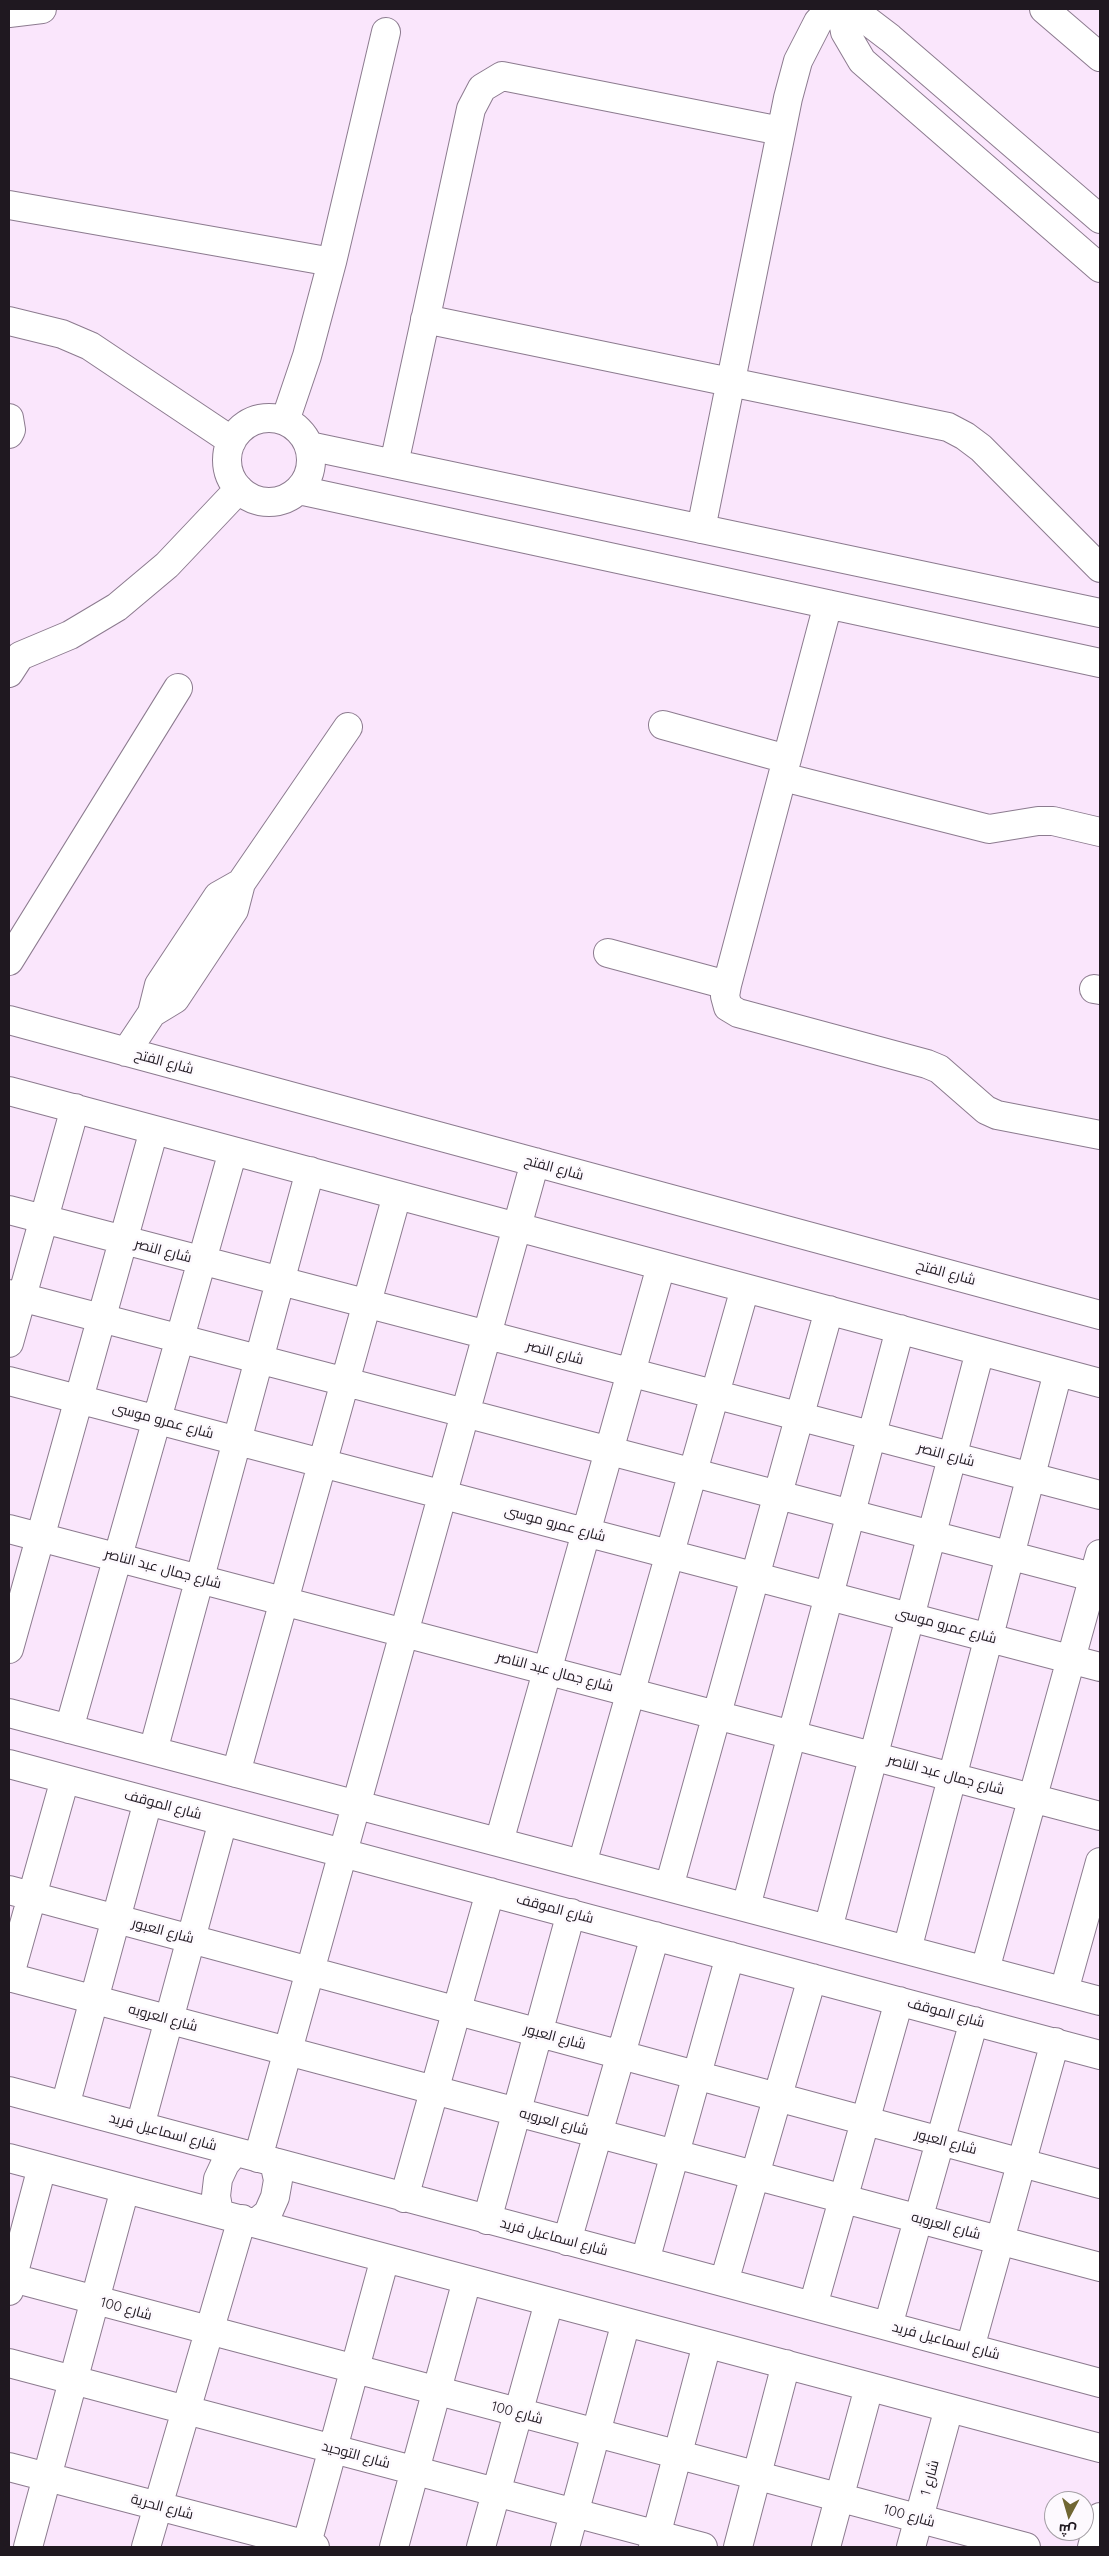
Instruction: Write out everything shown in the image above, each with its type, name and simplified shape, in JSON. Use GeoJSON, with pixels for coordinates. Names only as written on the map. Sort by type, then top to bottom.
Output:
{"type":"FeatureCollection","features":[{"type":"Feature","properties":{"kind":"street"},"geometry":{"type":"LineString","coordinates":[[9,13],[42,9]]}},
{"type":"Feature","properties":{"kind":"street"},"geometry":{"type":"LineString","coordinates":[[701,529],[798,61],[818,22],[830,9]]}},
{"type":"Feature","properties":{"kind":"street"},"geometry":{"type":"LineString","coordinates":[[841,9],[845,32],[862,61],[1100,268]]}},
{"type":"Feature","properties":{"kind":"street"},"geometry":{"type":"LineString","coordinates":[[852,9],[890,38],[1100,219]]}},
{"type":"Feature","properties":{"kind":"street"},"geometry":{"type":"LineString","coordinates":[[1044,9],[1100,57]]}},
{"type":"Feature","properties":{"kind":"street"},"geometry":{"type":"LineString","coordinates":[[285,421],[307,356],[332,262],[386,32]]}},
{"type":"Feature","properties":{"kind":"street"},"geometry":{"type":"LineString","coordinates":[[394,464],[471,109],[482,88],[502,76],[782,131]]}},
{"type":"Feature","properties":{"kind":"street"},"geometry":{"type":"LineString","coordinates":[[9,204],[332,262]]}},
{"type":"Feature","properties":{"kind":"street"},"geometry":{"type":"LineString","coordinates":[[425,318],[948,427],[965,436],[981,448],[1100,568]]}},
{"type":"Feature","properties":{"kind":"street"},"geometry":{"type":"LineString","coordinates":[[9,320],[62,334],[90,346],[232,441]]}},
{"type":"Feature","properties":{"kind":"street"},"geometry":{"type":"LineString","coordinates":[[9,418],[11,430],[9,434]]}},
{"type":"Feature","properties":{"kind":"street"},"geometry":{"type":"LineString","coordinates":[[265,418],[285,421],[299,432],[309,446],[310,470],[299,490],[285,499],[269,502],[248,496],[239,489],[228,471],[227,461],[232,441],[237,432],[254,421],[265,418]]}},
{"type":"Feature","properties":{"kind":"street"},"geometry":{"type":"LineString","coordinates":[[309,446],[1100,613]]}},
{"type":"Feature","properties":{"kind":"street"},"geometry":{"type":"LineString","coordinates":[[13,659],[70,635],[117,607],[167,565],[239,489]]}},
{"type":"Feature","properties":{"kind":"street"},"geometry":{"type":"LineString","coordinates":[[299,490],[1100,663]]}},
{"type":"Feature","properties":{"kind":"street"},"geometry":{"type":"LineString","coordinates":[[828,604],[727,985],[725,996],[728,1007],[738,1013],[927,1064],[939,1069],[986,1110],[997,1115],[1100,1135]]}},
{"type":"Feature","properties":{"kind":"street"},"geometry":{"type":"LineString","coordinates":[[9,960],[178,688]]}},
{"type":"Feature","properties":{"kind":"street"},"geometry":{"type":"LineString","coordinates":[[663,725],[785,768],[989,829],[1038,821],[1053,821],[1100,832]]}},
{"type":"Feature","properties":{"kind":"street"},"geometry":{"type":"LineString","coordinates":[[126,1052],[152,1014],[158,986],[218,896],[241,883],[348,727]]}},
{"type":"Feature","properties":{"kind":"street"},"geometry":{"type":"LineString","coordinates":[[608,953],[727,985]]}},
{"type":"Feature","properties":{"kind":"street","name":"شارع الفتح"},"geometry":{"type":"LineString","coordinates":[[9,1020],[1100,1315]]}},
{"type":"Feature","properties":{"kind":"street"},"geometry":{"type":"LineString","coordinates":[[9,1091],[1100,1383]]}},
{"type":"Feature","properties":{"kind":"street"},"geometry":{"type":"LineString","coordinates":[[9,1343],[15,1296],[43,1220],[75,1108]]}},
{"type":"Feature","properties":{"kind":"street"},"geometry":{"type":"LineString","coordinates":[[9,1648],[154,1130]]}},
{"type":"Feature","properties":{"kind":"street"},"geometry":{"type":"LineString","coordinates":[[69,1729],[233,1151]]}},
{"type":"Feature","properties":{"kind":"street"},"geometry":{"type":"LineString","coordinates":[[256,2157],[288,2051],[535,1162]]}},
{"type":"Feature","properties":{"kind":"street"},"geometry":{"type":"LineString","coordinates":[[153,1750],[310,1171]]}},
{"type":"Feature","properties":{"kind":"street"},"geometry":{"type":"LineString","coordinates":[[236,1773],[397,1195]]}},
{"type":"Feature","properties":{"kind":"street","name":"شارع النصر"},"geometry":{"type":"LineString","coordinates":[[9,1210],[1100,1495]]}},
{"type":"Feature","properties":{"kind":"street"},"geometry":{"type":"LineString","coordinates":[[499,1842],[661,1266]]}},
{"type":"Feature","properties":{"kind":"street"},"geometry":{"type":"LineString","coordinates":[[582,1864],[745,1288]]}},
{"type":"Feature","properties":{"kind":"street"},"geometry":{"type":"LineString","coordinates":[[15,1296],[1010,1555],[1098,1570],[1071,1659],[985,1970]]}},
{"type":"Feature","properties":{"kind":"street"},"geometry":{"type":"LineString","coordinates":[[669,1887],[829,1310]]}},
{"type":"Feature","properties":{"kind":"street"},"geometry":{"type":"LineString","coordinates":[[746,1907],[900,1329]]}},
{"type":"Feature","properties":{"kind":"street"},"geometry":{"type":"LineString","coordinates":[[828,1929],[980,1351]]}},
{"type":"Feature","properties":{"kind":"street"},"geometry":{"type":"LineString","coordinates":[[907,1950],[1058,1372]]}},
{"type":"Feature","properties":{"kind":"street","name":"شارع عمرو موسى"},"geometry":{"type":"LineString","coordinates":[[9,1381],[1100,1666]]}},
{"type":"Feature","properties":{"kind":"street","name":"شارع جمال عبد الناصر"},"geometry":{"type":"LineString","coordinates":[[9,1529],[1100,1816]]}},
{"type":"Feature","properties":{"kind":"street"},"geometry":{"type":"LineString","coordinates":[[9,1713],[1100,2000]]}},
{"type":"Feature","properties":{"kind":"street","name":"شارع الموقف"},"geometry":{"type":"LineString","coordinates":[[9,1764],[1100,2055]]}},
{"type":"Feature","properties":{"kind":"street"},"geometry":{"type":"LineString","coordinates":[[9,1977],[20,1893],[65,1779]]}},
{"type":"Feature","properties":{"kind":"street"},"geometry":{"type":"LineString","coordinates":[[65,2106],[148,1801]]}},
{"type":"Feature","properties":{"kind":"street"},"geometry":{"type":"LineString","coordinates":[[140,2126],[223,1821]]}},
{"type":"Feature","properties":{"kind":"street"},"geometry":{"type":"LineString","coordinates":[[1064,1991],[1100,1862]]}},
{"type":"Feature","properties":{"kind":"street"},"geometry":{"type":"LineString","coordinates":[[404,2198],[490,1892]]}},
{"type":"Feature","properties":{"kind":"street","name":"شارع العبور"},"geometry":{"type":"LineString","coordinates":[[20,1893],[1100,2184]]}},
{"type":"Feature","properties":{"kind":"street"},"geometry":{"type":"LineString","coordinates":[[487,2220],[571,1914]]}},
{"type":"Feature","properties":{"kind":"street"},"geometry":{"type":"LineString","coordinates":[[567,2241],[655,1936]]}},
{"type":"Feature","properties":{"kind":"street"},"geometry":{"type":"LineString","coordinates":[[645,2261],[730,1956]]}},
{"type":"Feature","properties":{"kind":"street","name":"شارع العروبه"},"geometry":{"type":"LineString","coordinates":[[9,1977],[1100,2268]]}},
{"type":"Feature","properties":{"kind":"street"},"geometry":{"type":"LineString","coordinates":[[724,2282],[812,1978]]}},
{"type":"Feature","properties":{"kind":"street"},"geometry":{"type":"LineString","coordinates":[[813,2306],[899,2001]]}},
{"type":"Feature","properties":{"kind":"street"},"geometry":{"type":"LineString","coordinates":[[888,2326],[974,2021]]}},
{"type":"Feature","properties":{"kind":"street"},"geometry":{"type":"LineString","coordinates":[[970,2348],[1055,2042]]}},
{"type":"Feature","properties":{"kind":"street","name":"شارع اسماعيل فريد"},"geometry":{"type":"LineString","coordinates":[[9,2091],[1100,2383]]}},
{"type":"Feature","properties":{"kind":"street"},"geometry":{"type":"LineString","coordinates":[[239,2218],[268,2213],[275,2197],[278,2180],[256,2157]]}},
{"type":"Feature","properties":{"kind":"street"},"geometry":{"type":"LineString","coordinates":[[239,2218],[216,2196],[218,2180],[225,2164],[256,2157]]}},
{"type":"Feature","properties":{"kind":"street"},"geometry":{"type":"LineString","coordinates":[[9,2158],[1100,2448]]}},
{"type":"Feature","properties":{"kind":"street"},"geometry":{"type":"LineString","coordinates":[[10,2282],[42,2167]]}},
{"type":"Feature","properties":{"kind":"street"},"geometry":{"type":"LineString","coordinates":[[28,2547],[125,2189]]}},
{"type":"Feature","properties":{"kind":"street"},"geometry":{"type":"LineString","coordinates":[[146,2547],[187,2410],[239,2218]]}},
{"type":"Feature","properties":{"kind":"street"},"geometry":{"type":"LineString","coordinates":[[309,2546],[333,2449],[385,2258]]}},
{"type":"Feature","properties":{"kind":"street"},"geometry":{"type":"LineString","coordinates":[[394,2547],[467,2280]]}},
{"type":"Feature","properties":{"kind":"street","name":"شارع 100"},"geometry":{"type":"LineString","coordinates":[[10,2282],[95,2300],[1026,2547]]}},
{"type":"Feature","properties":{"kind":"street"},"geometry":{"type":"LineString","coordinates":[[481,2547],[549,2302]]}},
{"type":"Feature","properties":{"kind":"street"},"geometry":{"type":"LineString","coordinates":[[565,2547],[626,2322]]}},
{"type":"Feature","properties":{"kind":"street"},"geometry":{"type":"LineString","coordinates":[[655,2541],[707,2344]]}},
{"type":"Feature","properties":{"kind":"street","name":"شارع التوحيد"},"geometry":{"type":"LineString","coordinates":[[9,2363],[575,2513],[655,2541],[703,2547]]}},
{"type":"Feature","properties":{"kind":"street"},"geometry":{"type":"LineString","coordinates":[[738,2547],[786,2364]]}},
{"type":"Feature","properties":{"kind":"street"},"geometry":{"type":"LineString","coordinates":[[826,2547],[869,2386]]}},
{"type":"Feature","properties":{"kind":"street","name":"شارع 1"},"geometry":{"type":"LineString","coordinates":[[911,2547],[949,2408]]}},
{"type":"Feature","properties":{"kind":"street","name":"شارع الحرية"},"geometry":{"type":"LineString","coordinates":[[9,2466],[309,2546]]}},
{"type":"Feature","properties":{"kind":"street"},"geometry":{"type":"LineString","coordinates":[[1092,2547],[1100,2517]]}}]}
